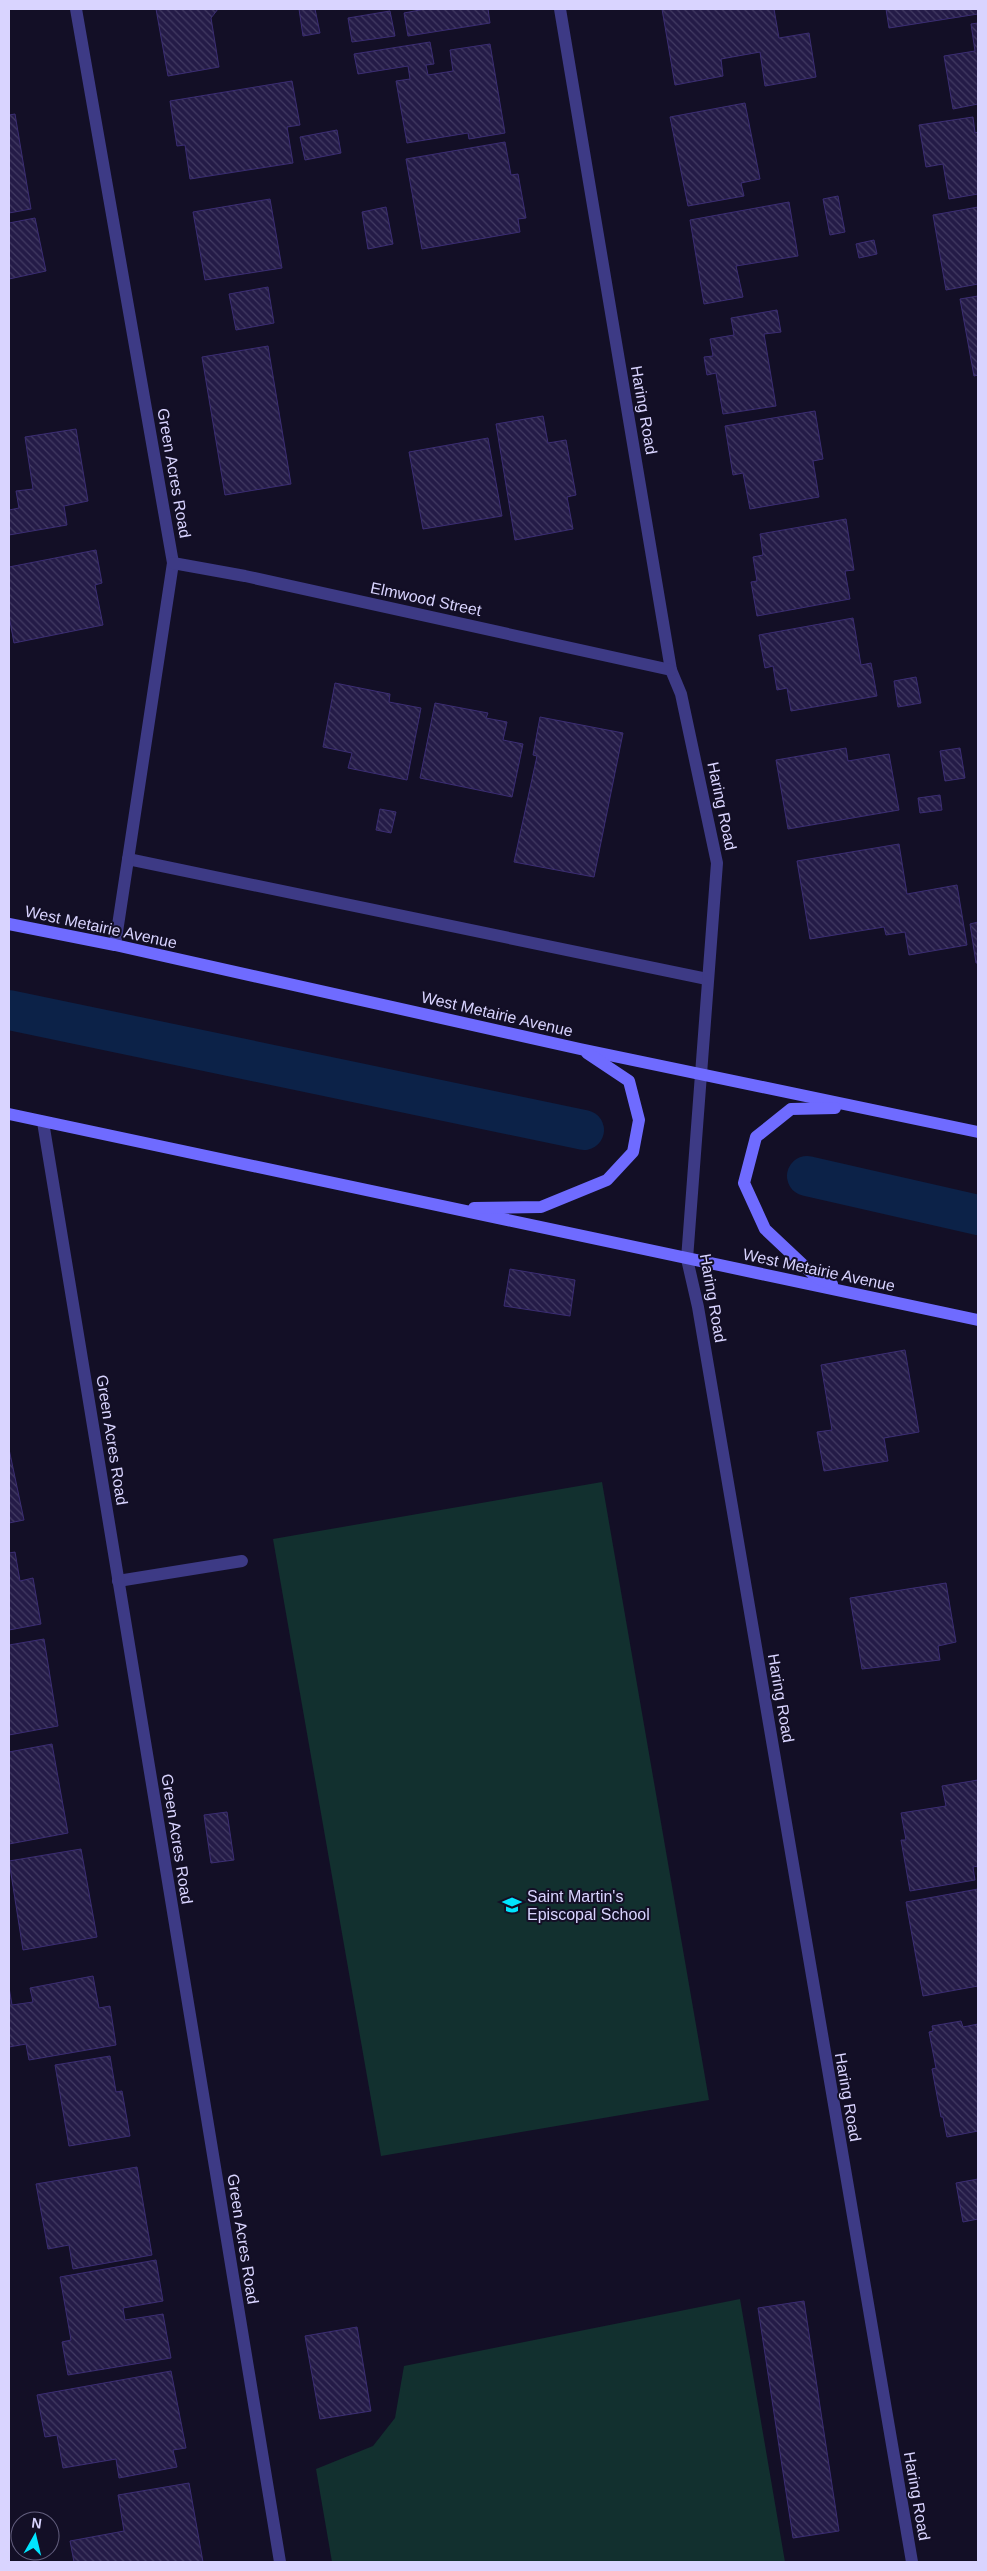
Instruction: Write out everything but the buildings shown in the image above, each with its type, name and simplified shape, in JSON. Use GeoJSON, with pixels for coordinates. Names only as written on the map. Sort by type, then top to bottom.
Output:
{"type":"FeatureCollection","features":[{"type":"Feature","properties":{"kind":"main road","name":"West Metairie Avenue"},"geometry":{"type":"LineString","coordinates":[[9,924],[115,945],[580,1049],[978,1132]]}},
{"type":"Feature","properties":{"kind":"main road"},"geometry":{"type":"LineString","coordinates":[[451,1209],[541,1207],[607,1180],[633,1152],[639,1120],[629,1081],[580,1049]]}},
{"type":"Feature","properties":{"kind":"main road"},"geometry":{"type":"LineString","coordinates":[[854,1294],[817,1278],[765,1229],[744,1183],[756,1138],[791,1109],[860,1107]]}},
{"type":"Feature","properties":{"kind":"main road","name":"West Metairie Avenue"},"geometry":{"type":"LineString","coordinates":[[9,1114],[687,1260],[978,1320]]}},
{"type":"Feature","properties":{"kind":"street","name":"Green Acres Road"},"geometry":{"type":"LineString","coordinates":[[76,9],[173,563],[115,945]]}},
{"type":"Feature","properties":{"kind":"street","name":"Haring Road"},"geometry":{"type":"LineString","coordinates":[[560,9],[671,670],[681,694],[717,863],[687,1260],[698,1307],[912,2562]]}},
{"type":"Feature","properties":{"kind":"street","name":"Elmwood Street"},"geometry":{"type":"LineString","coordinates":[[173,563],[245,576],[671,670]]}},
{"type":"Feature","properties":{"kind":"street"},"geometry":{"type":"LineString","coordinates":[[128,859],[707,979]]}},
{"type":"Feature","properties":{"kind":"street","name":"Green Acres Road"},"geometry":{"type":"LineString","coordinates":[[43,1122],[280,2562]]}},
{"type":"Feature","properties":{"kind":"street"},"geometry":{"type":"LineString","coordinates":[[118,1581],[242,1561]]}},
{"type":"Feature","properties":{"kind":"green space"},"geometry":{"type":"Polygon","coordinates":[[[602,1482],[709,2100],[381,2156],[273,1539],[602,1482]]]}},
{"type":"Feature","properties":{"kind":"green space"},"geometry":{"type":"Polygon","coordinates":[[[740,2299],[785,2562],[332,2562],[316,2469],[373,2446],[395,2418],[404,2366],[740,2299]]]}},
{"type":"Feature","properties":{"kind":"waterway"},"geometry":{"type":"LineString","coordinates":[[9,1010],[584,1130]]}},
{"type":"Feature","properties":{"kind":"waterway"},"geometry":{"type":"LineString","coordinates":[[807,1176],[978,1215]]}},
{"type":"Feature","properties":{"kind":"place","name":"Saint Martin's Episcopal School"},"geometry":{"type":"Point","coordinates":[512,1905]}}]}
